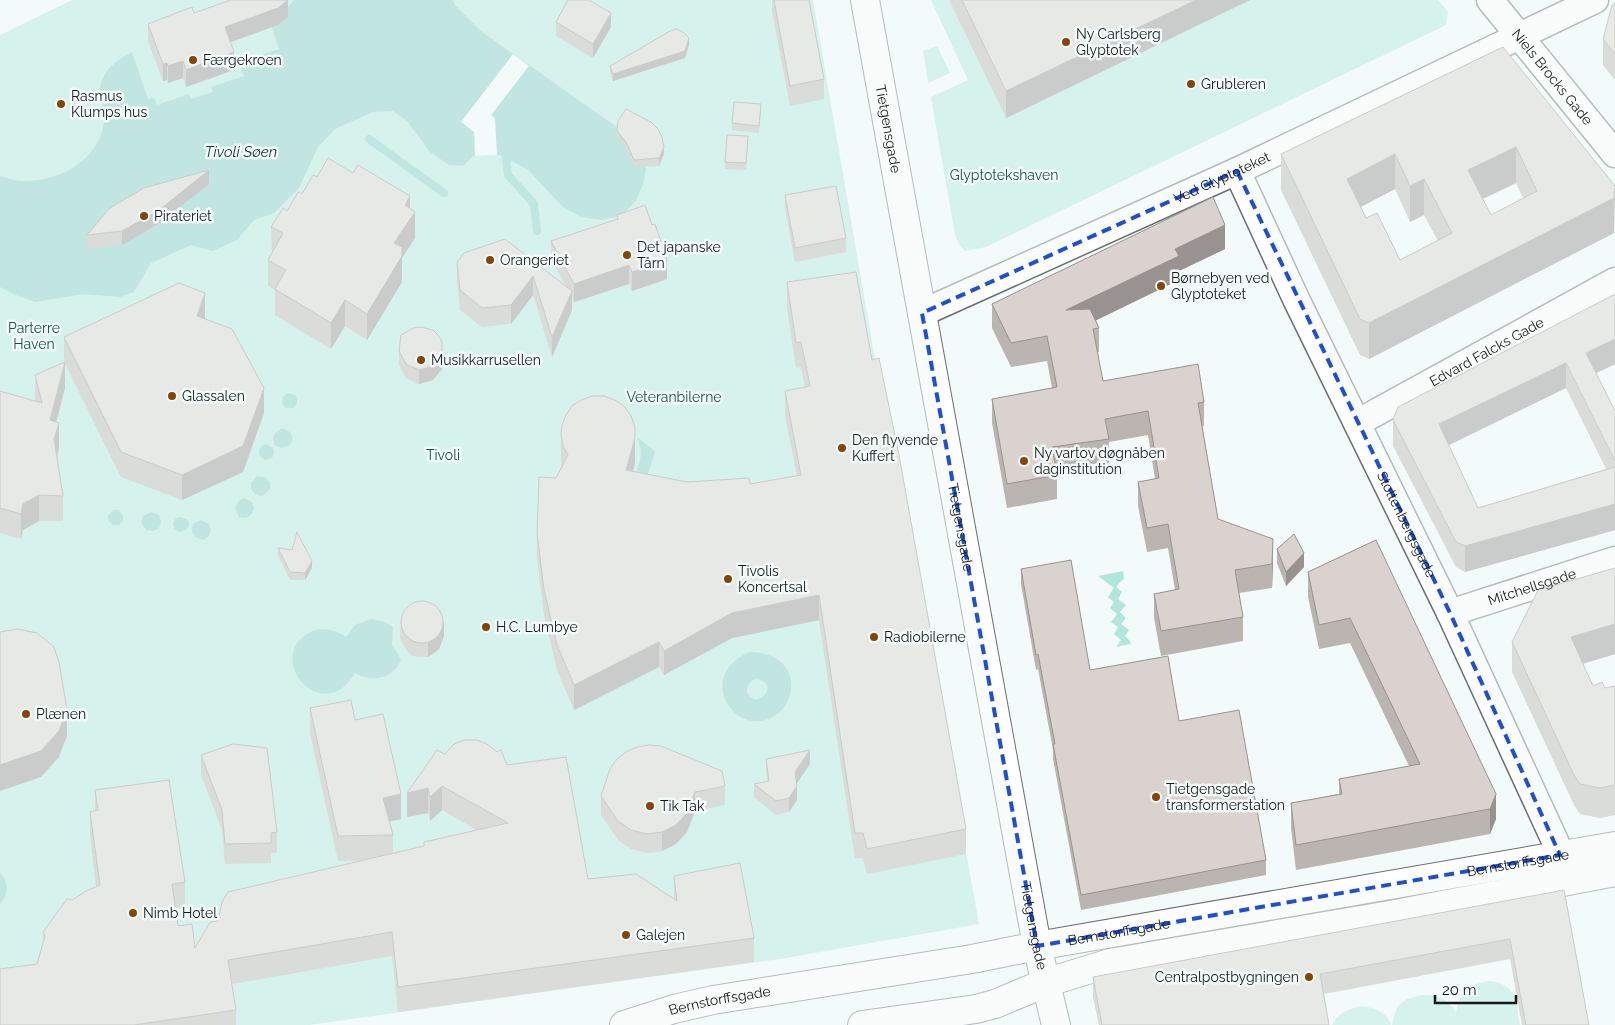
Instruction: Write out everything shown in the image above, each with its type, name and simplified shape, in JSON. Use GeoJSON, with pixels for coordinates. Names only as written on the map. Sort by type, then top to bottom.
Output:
{"type":"FeatureCollection","features":[{"type":"Feature","properties":{"kind":"street","name":"Tietgensgade"},"geometry":{"type":"LineString","coordinates":[[865,0],[1037,946],[1056,1025]]}},
{"type":"Feature","properties":{"kind":"street","name":"Niels Brocks Gade"},"geometry":{"type":"LineString","coordinates":[[1490,0],[1615,154]]}},
{"type":"Feature","properties":{"kind":"street","name":"Ved Glyptoteket"},"geometry":{"type":"LineString","coordinates":[[922,313],[1237,172],[1595,0]]}},
{"type":"Feature","properties":{"kind":"street","name":"Stoltenbergsgade"},"geometry":{"type":"LineString","coordinates":[[1237,172],[1296,298],[1450,613],[1560,855],[1565,882]]}},
{"type":"Feature","properties":{"kind":"street","name":"Edvard Falcks Gade"},"geometry":{"type":"LineString","coordinates":[[1357,423],[1615,281]]}},
{"type":"Feature","properties":{"kind":"street","name":"Mitchellsgade"},"geometry":{"type":"LineString","coordinates":[[1450,613],[1615,560]]}},
{"type":"Feature","properties":{"kind":"street","name":"Bernstorffsgade"},"geometry":{"type":"LineString","coordinates":[[624,1025],[674,1009],[713,1000],[972,959],[1037,946],[1615,846]]}},
{"type":"Feature","properties":{"kind":"street","name":"Bernstorffsgade"},"geometry":{"type":"LineString","coordinates":[[862,1025],[976,1009],[995,1004],[1045,983],[1110,963],[1390,915],[1615,872]]}},
{"type":"Feature","properties":{"kind":"highlighted area"},"geometry":{"type":"Polygon","coordinates":[[[1237,171],[1450,613],[1560,855],[1037,946],[922,313],[1237,171]]]}},
{"type":"Feature","properties":{"kind":"green space","name":"Tivoli"},"geometry":{"type":"Polygon","coordinates":[[[72,0],[813,0],[879,383],[899,480],[979,924],[780,959],[309,1025],[208,1025],[178,951],[172,909],[185,907],[90,836],[100,910],[45,961],[0,994],[0,35],[72,0]]]}},
{"type":"Feature","properties":{"kind":"green space","name":"Glyptotekshaven"},"geometry":{"type":"Polygon","coordinates":[[[931,0],[949,0],[1006,117],[1250,0],[1438,0],[1448,12],[1446,25],[986,247],[965,251],[955,235],[931,97],[968,80],[931,0]]]}},
{"type":"Feature","properties":{"kind":"green space"},"geometry":{"type":"Polygon","coordinates":[[[937,46],[950,73],[928,83],[923,51],[937,46]]]}},
{"type":"Feature","properties":{"kind":"green space"},"geometry":{"type":"Polygon","coordinates":[[[1123,571],[1124,578],[1116,587],[1122,592],[1118,599],[1126,605],[1120,612],[1126,618],[1121,624],[1129,630],[1125,636],[1131,644],[1116,647],[1121,640],[1114,634],[1118,627],[1111,622],[1117,614],[1110,608],[1114,602],[1108,597],[1114,588],[1098,576],[1123,571]]]}},
{"type":"Feature","properties":{"kind":"green space"},"geometry":{"type":"Polygon","coordinates":[[[1490,981],[1506,986],[1511,991],[1516,1002],[1520,1025],[1392,1025],[1398,1006],[1407,999],[1424,995],[1436,996],[1447,1002],[1456,1012],[1460,998],[1466,990],[1475,984],[1490,981]]]}},
{"type":"Feature","properties":{"kind":"green space"},"geometry":{"type":"Polygon","coordinates":[[[1362,1006],[1375,1009],[1383,1014],[1391,1025],[1332,1025],[1341,1014],[1362,1006]]]}},
{"type":"Feature","properties":{"kind":"water","name":"Tivoli Søen"},"geometry":{"type":"Polygon","coordinates":[[[294,0],[453,0],[455,5],[482,32],[631,137],[645,158],[646,170],[636,201],[621,216],[602,220],[581,217],[563,207],[527,169],[500,155],[473,156],[463,166],[449,165],[430,152],[407,121],[393,111],[373,112],[335,129],[318,147],[299,188],[274,213],[254,220],[237,240],[213,251],[191,245],[151,263],[134,292],[120,297],[83,294],[35,302],[0,287],[0,176],[22,181],[50,178],[63,173],[86,158],[101,136],[104,122],[101,95],[102,80],[104,75],[118,60],[132,52],[148,99],[154,98],[157,105],[189,94],[191,99],[213,92],[211,87],[244,76],[239,62],[279,49],[271,25],[294,0]],[[189,195],[148,230],[165,219],[189,195]]]}},
{"type":"Feature","properties":{"kind":"water"},"geometry":{"type":"Polygon","coordinates":[[[287,393],[295,395],[297,398],[297,403],[293,408],[286,408],[282,404],[283,397],[287,393]]]}},
{"type":"Feature","properties":{"kind":"water"},"geometry":{"type":"Polygon","coordinates":[[[282,428],[290,432],[293,438],[290,445],[281,448],[275,445],[273,438],[275,433],[282,428]]]}},
{"type":"Feature","properties":{"kind":"water"},"geometry":{"type":"Polygon","coordinates":[[[638,438],[655,452],[645,483],[634,475],[639,466],[640,457],[638,438]]]}},
{"type":"Feature","properties":{"kind":"water"},"geometry":{"type":"Polygon","coordinates":[[[266,444],[273,448],[274,453],[272,458],[265,460],[259,455],[259,450],[261,446],[266,444]]]}},
{"type":"Feature","properties":{"kind":"water"},"geometry":{"type":"Polygon","coordinates":[[[257,476],[265,477],[270,482],[270,489],[262,496],[255,494],[251,489],[251,483],[257,476]]]}},
{"type":"Feature","properties":{"kind":"water"},"geometry":{"type":"Polygon","coordinates":[[[244,498],[252,502],[254,508],[252,514],[246,518],[239,517],[235,508],[239,500],[244,498]]]}},
{"type":"Feature","properties":{"kind":"water"},"geometry":{"type":"Polygon","coordinates":[[[113,510],[119,510],[123,516],[123,521],[119,525],[112,525],[109,521],[108,516],[113,510]]]}},
{"type":"Feature","properties":{"kind":"water"},"geometry":{"type":"Polygon","coordinates":[[[151,512],[159,515],[161,522],[159,528],[153,531],[146,530],[141,522],[143,516],[151,512]]]}},
{"type":"Feature","properties":{"kind":"water"},"geometry":{"type":"Polygon","coordinates":[[[181,517],[188,520],[189,526],[186,530],[179,532],[174,528],[173,523],[176,518],[181,517]]]}},
{"type":"Feature","properties":{"kind":"water"},"geometry":{"type":"Polygon","coordinates":[[[201,520],[209,524],[211,530],[209,536],[203,540],[197,538],[192,530],[193,524],[201,520]]]}},
{"type":"Feature","properties":{"kind":"water"},"geometry":{"type":"Polygon","coordinates":[[[371,619],[385,622],[393,627],[392,645],[401,659],[394,671],[388,675],[375,678],[368,678],[355,673],[342,689],[327,694],[313,691],[302,682],[294,669],[293,655],[298,642],[313,631],[321,629],[334,631],[346,637],[355,625],[371,619]]]}},
{"type":"Feature","properties":{"kind":"water"},"geometry":{"type":"Polygon","coordinates":[[[750,652],[769,655],[783,664],[791,679],[791,688],[788,701],[781,711],[774,716],[760,721],[746,719],[735,713],[726,702],[723,689],[724,676],[733,663],[750,652]],[[756,679],[752,681],[748,685],[748,694],[753,698],[762,698],[767,690],[767,685],[763,681],[756,679]]]}},
{"type":"Feature","properties":{"kind":"water"},"geometry":{"type":"Polygon","coordinates":[[[0,873],[7,889],[5,897],[0,904],[0,873]]]}},
{"type":"Feature","properties":{"kind":"pier"},"geometry":{"type":"Polygon","coordinates":[[[513,54],[529,66],[491,115],[495,118],[497,155],[475,156],[474,132],[461,122],[513,54]]]}},
{"type":"Feature","properties":{"kind":"building"},"geometry":{"type":"Polygon","coordinates":[[[231,0],[288,0],[278,8],[225,27],[234,52],[186,70],[183,61],[168,66],[167,63],[163,64],[148,24],[192,7],[194,13],[231,0]]]}},
{"type":"Feature","properties":{"kind":"building"},"geometry":{"type":"Polygon","coordinates":[[[568,0],[589,0],[611,13],[593,44],[556,22],[568,0]]]}},
{"type":"Feature","properties":{"kind":"building"},"geometry":{"type":"Polygon","coordinates":[[[774,0],[809,0],[824,79],[790,86],[774,0]]]}},
{"type":"Feature","properties":{"kind":"building"},"geometry":{"type":"Polygon","coordinates":[[[962,0],[1196,0],[1006,91],[962,0]]]}},
{"type":"Feature","properties":{"kind":"building"},"geometry":{"type":"Polygon","coordinates":[[[1615,3],[1615,54],[1603,39],[1612,5],[1615,3]]]}},
{"type":"Feature","properties":{"kind":"building"},"geometry":{"type":"Polygon","coordinates":[[[677,29],[689,38],[685,51],[613,74],[610,66],[670,31],[677,29]]]}},
{"type":"Feature","properties":{"kind":"building"},"geometry":{"type":"Polygon","coordinates":[[[1503,47],[1615,186],[1614,198],[1369,323],[1360,319],[1281,154],[1503,47]],[[1516,147],[1468,170],[1491,215],[1537,191],[1516,147]],[[1395,154],[1347,179],[1366,218],[1377,213],[1400,260],[1452,233],[1424,179],[1410,186],[1395,154]]]}},
{"type":"Feature","properties":{"kind":"building"},"geometry":{"type":"Polygon","coordinates":[[[734,102],[761,104],[759,126],[732,123],[734,102]]]}},
{"type":"Feature","properties":{"kind":"building"},"geometry":{"type":"Polygon","coordinates":[[[626,109],[651,122],[658,129],[664,147],[659,158],[634,160],[626,142],[617,131],[618,121],[626,109]]]}},
{"type":"Feature","properties":{"kind":"building"},"geometry":{"type":"Polygon","coordinates":[[[727,135],[748,136],[746,163],[725,162],[727,135]]]}},
{"type":"Feature","properties":{"kind":"building"},"geometry":{"type":"Polygon","coordinates":[[[328,158],[353,173],[358,165],[410,196],[405,205],[415,212],[394,243],[402,247],[402,256],[367,314],[345,300],[331,323],[275,289],[286,270],[268,260],[283,233],[271,227],[283,208],[287,211],[298,192],[302,194],[313,175],[317,177],[328,158]]]}},
{"type":"Feature","properties":{"kind":"building"},"geometry":{"type":"Polygon","coordinates":[[[209,170],[158,211],[122,231],[87,235],[110,208],[144,188],[209,170]]]}},
{"type":"Feature","properties":{"kind":"building"},"geometry":{"type":"Polygon","coordinates":[[[836,186],[846,238],[795,248],[785,195],[836,186]]]}},
{"type":"Feature","properties":{"kind":"building"},"geometry":{"type":"Polygon","coordinates":[[[1213,197],[1225,225],[1175,249],[1179,256],[1066,310],[1090,309],[1099,328],[1093,329],[1103,381],[1198,364],[1204,402],[1198,403],[1218,519],[1273,539],[1272,564],[1235,570],[1243,617],[1161,631],[1154,594],[1179,589],[1168,524],[1147,528],[1138,482],[1159,478],[1148,411],[1105,419],[1109,439],[1052,447],[1057,475],[1007,484],[992,399],[1057,387],[1047,336],[1011,343],[992,304],[1213,197]]]}},
{"type":"Feature","properties":{"kind":"building"},"geometry":{"type":"Polygon","coordinates":[[[645,205],[652,225],[655,224],[667,260],[632,272],[629,265],[574,284],[551,241],[618,219],[617,215],[645,205]]]}},
{"type":"Feature","properties":{"kind":"building"},"geometry":{"type":"Polygon","coordinates":[[[505,239],[572,291],[552,337],[533,276],[511,305],[482,308],[460,290],[457,262],[464,253],[505,239]]]}},
{"type":"Feature","properties":{"kind":"building"},"geometry":{"type":"Polygon","coordinates":[[[856,272],[872,360],[879,358],[899,455],[966,829],[867,849],[863,833],[855,833],[819,595],[732,613],[664,651],[659,642],[574,685],[557,645],[544,590],[537,533],[539,477],[556,478],[568,455],[563,446],[561,435],[566,415],[572,406],[592,396],[604,396],[615,400],[624,406],[631,416],[635,427],[635,438],[626,470],[687,482],[749,478],[750,484],[801,475],[785,391],[810,386],[801,342],[796,343],[787,282],[856,272]]]}},
{"type":"Feature","properties":{"kind":"building","name":"Glassalen"},"geometry":{"type":"Polygon","coordinates":[[[179,283],[205,293],[197,316],[232,329],[264,388],[243,446],[182,475],[121,452],[64,337],[179,283]]]}},
{"type":"Feature","properties":{"kind":"building"},"geometry":{"type":"Polygon","coordinates":[[[1615,294],[1615,339],[1586,353],[1615,411],[1615,461],[1566,363],[1439,424],[1478,508],[1615,467],[1615,504],[1465,546],[1456,542],[1393,420],[1398,407],[1615,294]]]}},
{"type":"Feature","properties":{"kind":"building"},"geometry":{"type":"Polygon","coordinates":[[[420,327],[433,330],[438,335],[442,342],[442,355],[433,366],[419,370],[406,364],[399,351],[401,335],[413,328],[420,327]]]}},
{"type":"Feature","properties":{"kind":"building"},"geometry":{"type":"Polygon","coordinates":[[[65,362],[50,420],[59,423],[54,439],[63,496],[39,495],[23,504],[21,514],[0,508],[0,391],[42,403],[35,375],[65,362]]]}},
{"type":"Feature","properties":{"kind":"building"},"geometry":{"type":"Polygon","coordinates":[[[297,532],[312,561],[305,573],[290,572],[278,548],[292,550],[297,532]]]}},
{"type":"Feature","properties":{"kind":"building"},"geometry":{"type":"Polygon","coordinates":[[[1294,534],[1304,553],[1286,572],[1277,549],[1294,534]]]}},
{"type":"Feature","properties":{"kind":"building"},"geometry":{"type":"Polygon","coordinates":[[[1376,540],[1496,794],[1490,809],[1296,845],[1291,803],[1342,794],[1339,779],[1420,764],[1350,618],[1319,625],[1308,572],[1376,540]]]}},
{"type":"Feature","properties":{"kind":"building","name":"Tietgensgade transformerstation"},"geometry":{"type":"Polygon","coordinates":[[[1071,560],[1090,670],[1168,656],[1179,721],[1239,710],[1266,860],[1081,895],[1053,744],[1055,744],[1038,654],[1036,655],[1021,569],[1071,560]]]}},
{"type":"Feature","properties":{"kind":"building"},"geometry":{"type":"Polygon","coordinates":[[[1615,568],[1615,624],[1571,637],[1593,686],[1602,682],[1605,688],[1615,686],[1615,785],[1600,788],[1580,784],[1574,775],[1512,642],[1538,590],[1615,568]]]}},
{"type":"Feature","properties":{"kind":"building"},"geometry":{"type":"Polygon","coordinates":[[[426,601],[434,604],[440,610],[443,622],[440,634],[434,640],[418,643],[410,640],[404,634],[401,618],[404,610],[410,604],[426,601]]]}},
{"type":"Feature","properties":{"kind":"building"},"geometry":{"type":"Polygon","coordinates":[[[17,629],[37,633],[54,647],[59,662],[67,710],[59,731],[41,751],[0,765],[0,632],[17,629]]]}},
{"type":"Feature","properties":{"kind":"building"},"geometry":{"type":"Polygon","coordinates":[[[351,700],[355,720],[383,714],[401,794],[383,798],[393,835],[338,836],[310,708],[351,700]]]}},
{"type":"Feature","properties":{"kind":"building"},"geometry":{"type":"Polygon","coordinates":[[[465,740],[477,740],[487,744],[497,752],[501,750],[507,765],[566,757],[588,879],[636,874],[677,901],[674,876],[740,863],[754,938],[398,987],[392,932],[228,960],[236,1010],[134,1025],[0,1025],[0,969],[37,964],[45,936],[43,932],[67,899],[72,900],[100,885],[90,812],[98,810],[95,790],[169,780],[185,882],[172,884],[178,926],[192,924],[195,948],[210,922],[218,921],[222,902],[228,892],[424,846],[424,842],[508,823],[442,786],[430,797],[428,788],[407,793],[437,750],[445,754],[454,744],[465,740]]]}},
{"type":"Feature","properties":{"kind":"building"},"geometry":{"type":"Polygon","coordinates":[[[233,744],[267,748],[277,832],[271,833],[271,843],[225,844],[222,810],[201,755],[233,744]]]}},
{"type":"Feature","properties":{"kind":"building","name":"Tik Tak"},"geometry":{"type":"Polygon","coordinates":[[[661,746],[722,771],[725,786],[695,792],[687,813],[676,825],[662,832],[647,834],[631,830],[618,821],[601,796],[610,769],[617,759],[637,747],[661,746]]]}},
{"type":"Feature","properties":{"kind":"building"},"geometry":{"type":"Polygon","coordinates":[[[810,750],[795,772],[797,786],[789,798],[776,801],[754,784],[769,781],[766,759],[810,750]]]}},
{"type":"Feature","properties":{"kind":"building","name":"Centralpostbygningen"},"geometry":{"type":"Polygon","coordinates":[[[1564,890],[1589,1025],[1526,1025],[1510,939],[1320,974],[1329,1025],[1102,1025],[1093,977],[1564,890]]]}},
{"type":"Feature","properties":{"kind":"waterway"},"geometry":{"type":"LineString","coordinates":[[369,139],[444,193]]}},
{"type":"Feature","properties":{"kind":"waterway"},"geometry":{"type":"LineString","coordinates":[[506,158],[508,175],[534,204],[537,231]]}},
{"type":"Feature","properties":{"kind":"place","name":"Ny Carlsberg Glyptotek"},"geometry":{"type":"Point","coordinates":[1066,42]}},
{"type":"Feature","properties":{"kind":"place","name":"Færgekroen"},"geometry":{"type":"Point","coordinates":[193,60]}},
{"type":"Feature","properties":{"kind":"place","name":"Grubleren"},"geometry":{"type":"Point","coordinates":[1191,84]}},
{"type":"Feature","properties":{"kind":"place","name":"Rasmus Klumps hus"},"geometry":{"type":"Point","coordinates":[61,104]}},
{"type":"Feature","properties":{"kind":"place","name":"Pirateriet"},"geometry":{"type":"Point","coordinates":[144,216]}},
{"type":"Feature","properties":{"kind":"place","name":"Det japanske Tårn"},"geometry":{"type":"Point","coordinates":[627,255]}},
{"type":"Feature","properties":{"kind":"place","name":"Orangeriet"},"geometry":{"type":"Point","coordinates":[490,260]}},
{"type":"Feature","properties":{"kind":"place","name":"Børnebyen ved Glyptoteket"},"geometry":{"type":"Point","coordinates":[1161,286]}},
{"type":"Feature","properties":{"kind":"place","name":"Musikkarrusellen"},"geometry":{"type":"Point","coordinates":[421,360]}},
{"type":"Feature","properties":{"kind":"place","name":"Glassalen"},"geometry":{"type":"Point","coordinates":[172,396]}},
{"type":"Feature","properties":{"kind":"place","name":"Den flyvende Kuffert"},"geometry":{"type":"Point","coordinates":[842,448]}},
{"type":"Feature","properties":{"kind":"place","name":"Ny vartov døgnåben daginstitution"},"geometry":{"type":"Point","coordinates":[1024,461]}},
{"type":"Feature","properties":{"kind":"place","name":"Tivolis Koncertsal"},"geometry":{"type":"Point","coordinates":[728,579]}},
{"type":"Feature","properties":{"kind":"place","name":"H.C. Lumbye"},"geometry":{"type":"Point","coordinates":[486,627]}},
{"type":"Feature","properties":{"kind":"place","name":"Radiobilerne"},"geometry":{"type":"Point","coordinates":[874,637]}},
{"type":"Feature","properties":{"kind":"place","name":"Plænen"},"geometry":{"type":"Point","coordinates":[26,714]}},
{"type":"Feature","properties":{"kind":"place","name":"Tietgensgade transformerstation"},"geometry":{"type":"Point","coordinates":[1156,797]}},
{"type":"Feature","properties":{"kind":"place","name":"Tik Tak"},"geometry":{"type":"Point","coordinates":[650,806]}},
{"type":"Feature","properties":{"kind":"place","name":"Nimb Hotel"},"geometry":{"type":"Point","coordinates":[133,913]}},
{"type":"Feature","properties":{"kind":"place","name":"Galejen"},"geometry":{"type":"Point","coordinates":[626,935]}},
{"type":"Feature","properties":{"kind":"place","name":"Centralpostbygningen"},"geometry":{"type":"Point","coordinates":[1309,977]}},
{"type":"Feature","properties":{"kind":"park label","name":"Parterre Haven"},"geometry":{"type":"Point","coordinates":[34,336]}},
{"type":"Feature","properties":{"kind":"park label","name":"Veteranbilerne"},"geometry":{"type":"Point","coordinates":[674,397]}}]}
